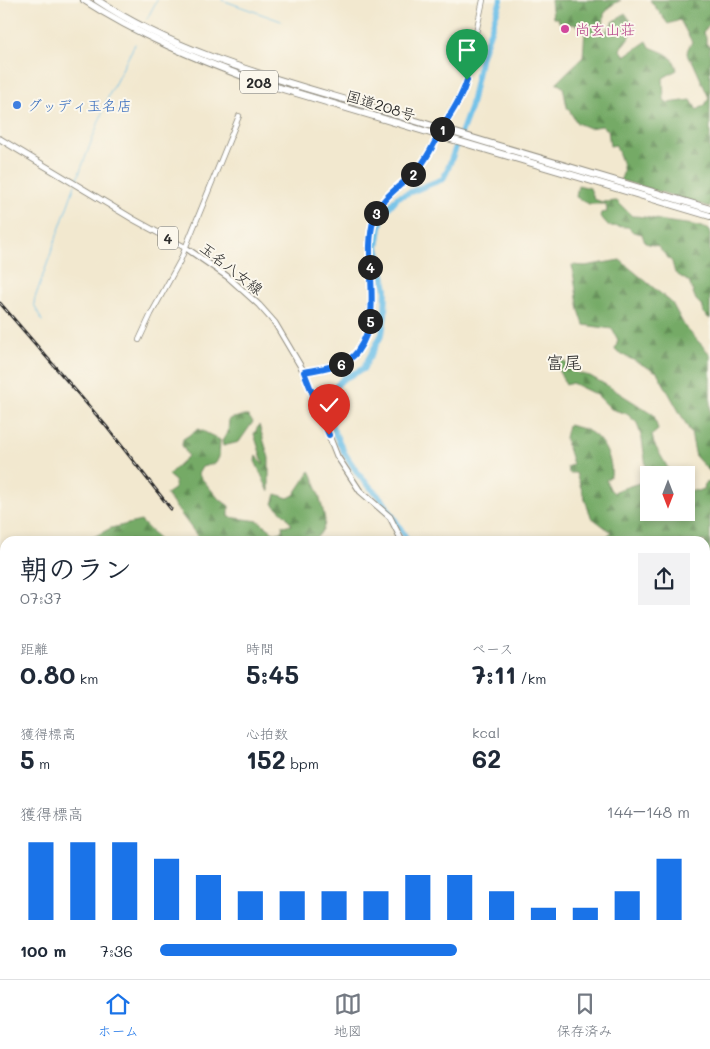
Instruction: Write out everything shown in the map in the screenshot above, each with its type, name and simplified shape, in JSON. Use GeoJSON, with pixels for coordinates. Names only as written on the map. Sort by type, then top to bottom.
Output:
{"type":"FeatureCollection","features":[{"type":"Feature","properties":{"kind":"highway","name":"国道208号"},"geometry":{"type":"LineString","coordinates":[[84,0],[143,35],[206,63],[256,81],[710,209]]}},
{"type":"Feature","properties":{"kind":"highway","name":"国道208号"},"geometry":{"type":"LineString","coordinates":[[97,0],[146,29],[209,56],[443,133]]}},
{"type":"Feature","properties":{"kind":"highway","name":"国道208号"},"geometry":{"type":"LineString","coordinates":[[467,140],[710,216]]}},
{"type":"Feature","properties":{"kind":"main road","name":"玉名八女線"},"geometry":{"type":"LineString","coordinates":[[0,139],[133,219],[186,248],[228,277],[259,305],[275,323],[304,372],[337,456],[360,491],[390,517],[400,536]]}},
{"type":"Feature","properties":{"kind":"street"},"geometry":{"type":"LineString","coordinates":[[304,372],[341,364],[350,360],[357,352],[367,333],[371,316],[372,292],[370,244],[375,216],[384,201],[422,164],[443,133],[464,89],[483,0]]}},
{"type":"Feature","properties":{"kind":"street"},"geometry":{"type":"LineString","coordinates":[[139,340],[150,314],[186,248],[240,116]]}},
{"type":"Feature","properties":{"kind":"green space"},"geometry":{"type":"Polygon","coordinates":[[[551,0],[621,0],[612,5],[604,14],[603,35],[612,23],[625,13],[636,28],[620,49],[625,56],[647,41],[650,47],[671,57],[677,70],[663,78],[664,100],[668,103],[691,100],[697,110],[705,105],[709,98],[692,60],[689,59],[687,54],[692,42],[680,20],[668,24],[650,0],[710,0],[710,24],[703,32],[706,37],[706,44],[710,46],[710,207],[620,180],[623,167],[616,145],[610,146],[608,130],[602,126],[589,128],[577,123],[567,107],[563,87],[556,83],[583,57],[585,30],[583,26],[559,22],[558,18],[553,18],[551,0]]]}},
{"type":"Feature","properties":{"kind":"green space"},"geometry":{"type":"Polygon","coordinates":[[[578,185],[590,188],[594,199],[602,202],[617,201],[632,216],[690,224],[710,230],[710,319],[703,313],[703,307],[696,300],[689,282],[675,273],[672,262],[657,246],[645,243],[642,234],[633,232],[628,227],[609,226],[600,216],[601,213],[607,212],[606,204],[589,204],[576,197],[578,185]]]}},
{"type":"Feature","properties":{"kind":"green space"},"geometry":{"type":"Polygon","coordinates":[[[620,260],[672,303],[685,327],[710,354],[710,472],[696,457],[691,433],[657,372],[617,352],[615,350],[618,340],[612,329],[584,325],[579,310],[572,265],[585,266],[620,260]]]}},
{"type":"Feature","properties":{"kind":"green space"},"geometry":{"type":"Polygon","coordinates":[[[556,358],[562,359],[578,373],[590,376],[654,415],[658,430],[652,435],[654,444],[667,466],[646,466],[642,439],[637,423],[627,414],[611,409],[597,395],[572,383],[566,385],[554,362],[556,358]]]}},
{"type":"Feature","properties":{"kind":"green space"},"geometry":{"type":"Polygon","coordinates":[[[248,416],[253,422],[239,442],[223,446],[222,441],[228,432],[229,419],[248,416]]]}},
{"type":"Feature","properties":{"kind":"green space"},"geometry":{"type":"Polygon","coordinates":[[[259,425],[269,458],[269,492],[255,461],[256,455],[264,465],[254,434],[259,425]]]}},
{"type":"Feature","properties":{"kind":"green space"},"geometry":{"type":"Polygon","coordinates":[[[568,425],[590,432],[603,445],[611,464],[611,476],[606,480],[610,489],[615,494],[615,491],[640,483],[640,521],[695,521],[695,491],[704,489],[705,483],[710,482],[710,536],[607,536],[611,532],[591,517],[576,473],[569,473],[567,467],[573,464],[565,438],[568,425]]]}},
{"type":"Feature","properties":{"kind":"green space"},"geometry":{"type":"Polygon","coordinates":[[[199,429],[220,440],[219,457],[216,463],[202,467],[198,474],[218,498],[229,506],[229,517],[259,521],[273,532],[279,533],[283,531],[282,526],[292,525],[286,516],[273,504],[276,494],[288,498],[294,495],[310,471],[323,511],[325,524],[323,530],[318,536],[197,536],[166,494],[175,488],[175,481],[168,475],[188,456],[182,445],[183,439],[199,429]]]}},
{"type":"Feature","properties":{"kind":"green space"},"geometry":{"type":"Polygon","coordinates":[[[141,521],[155,536],[96,536],[111,528],[141,521]]]}},
{"type":"Feature","properties":{"kind":"waterway"},"geometry":{"type":"LineString","coordinates":[[147,19],[157,0]]}},
{"type":"Feature","properties":{"kind":"waterway"},"geometry":{"type":"LineString","coordinates":[[222,0],[281,21]]}},
{"type":"Feature","properties":{"kind":"waterway"},"geometry":{"type":"LineString","coordinates":[[405,536],[384,502],[359,475],[345,454],[332,427],[330,398],[333,389],[343,379],[363,369],[382,334],[386,289],[377,247],[382,215],[398,197],[443,179],[470,109],[480,61],[501,0]]}},
{"type":"Feature","properties":{"kind":"waterway"},"geometry":{"type":"LineString","coordinates":[[76,182],[109,95],[135,44]]}},
{"type":"Feature","properties":{"kind":"waterway"},"geometry":{"type":"LineString","coordinates":[[42,321],[34,304],[35,298],[75,185]]}},
{"type":"Feature","properties":{"kind":"railway"},"geometry":{"type":"LineString","coordinates":[[0,303],[106,426],[171,509]]}},
{"type":"Feature","properties":{"kind":"place","name":"尚玄山荘"},"geometry":{"type":"Point","coordinates":[565,29]}},
{"type":"Feature","properties":{"kind":"place","name":"グッディ玉名店"},"geometry":{"type":"Point","coordinates":[17,105]}},
{"type":"Feature","properties":{"kind":"district","name":"富尾"},"geometry":{"type":"Point","coordinates":[564,362]}},
{"type":"Feature","properties":{"kind":"route"},"geometry":{"type":"LineString","coordinates":[[329,435],[314,393],[304,372],[341,364],[350,360],[357,352],[370,324],[372,292],[369,260],[375,216],[384,201],[422,164],[457,103],[467,80]]}}]}
